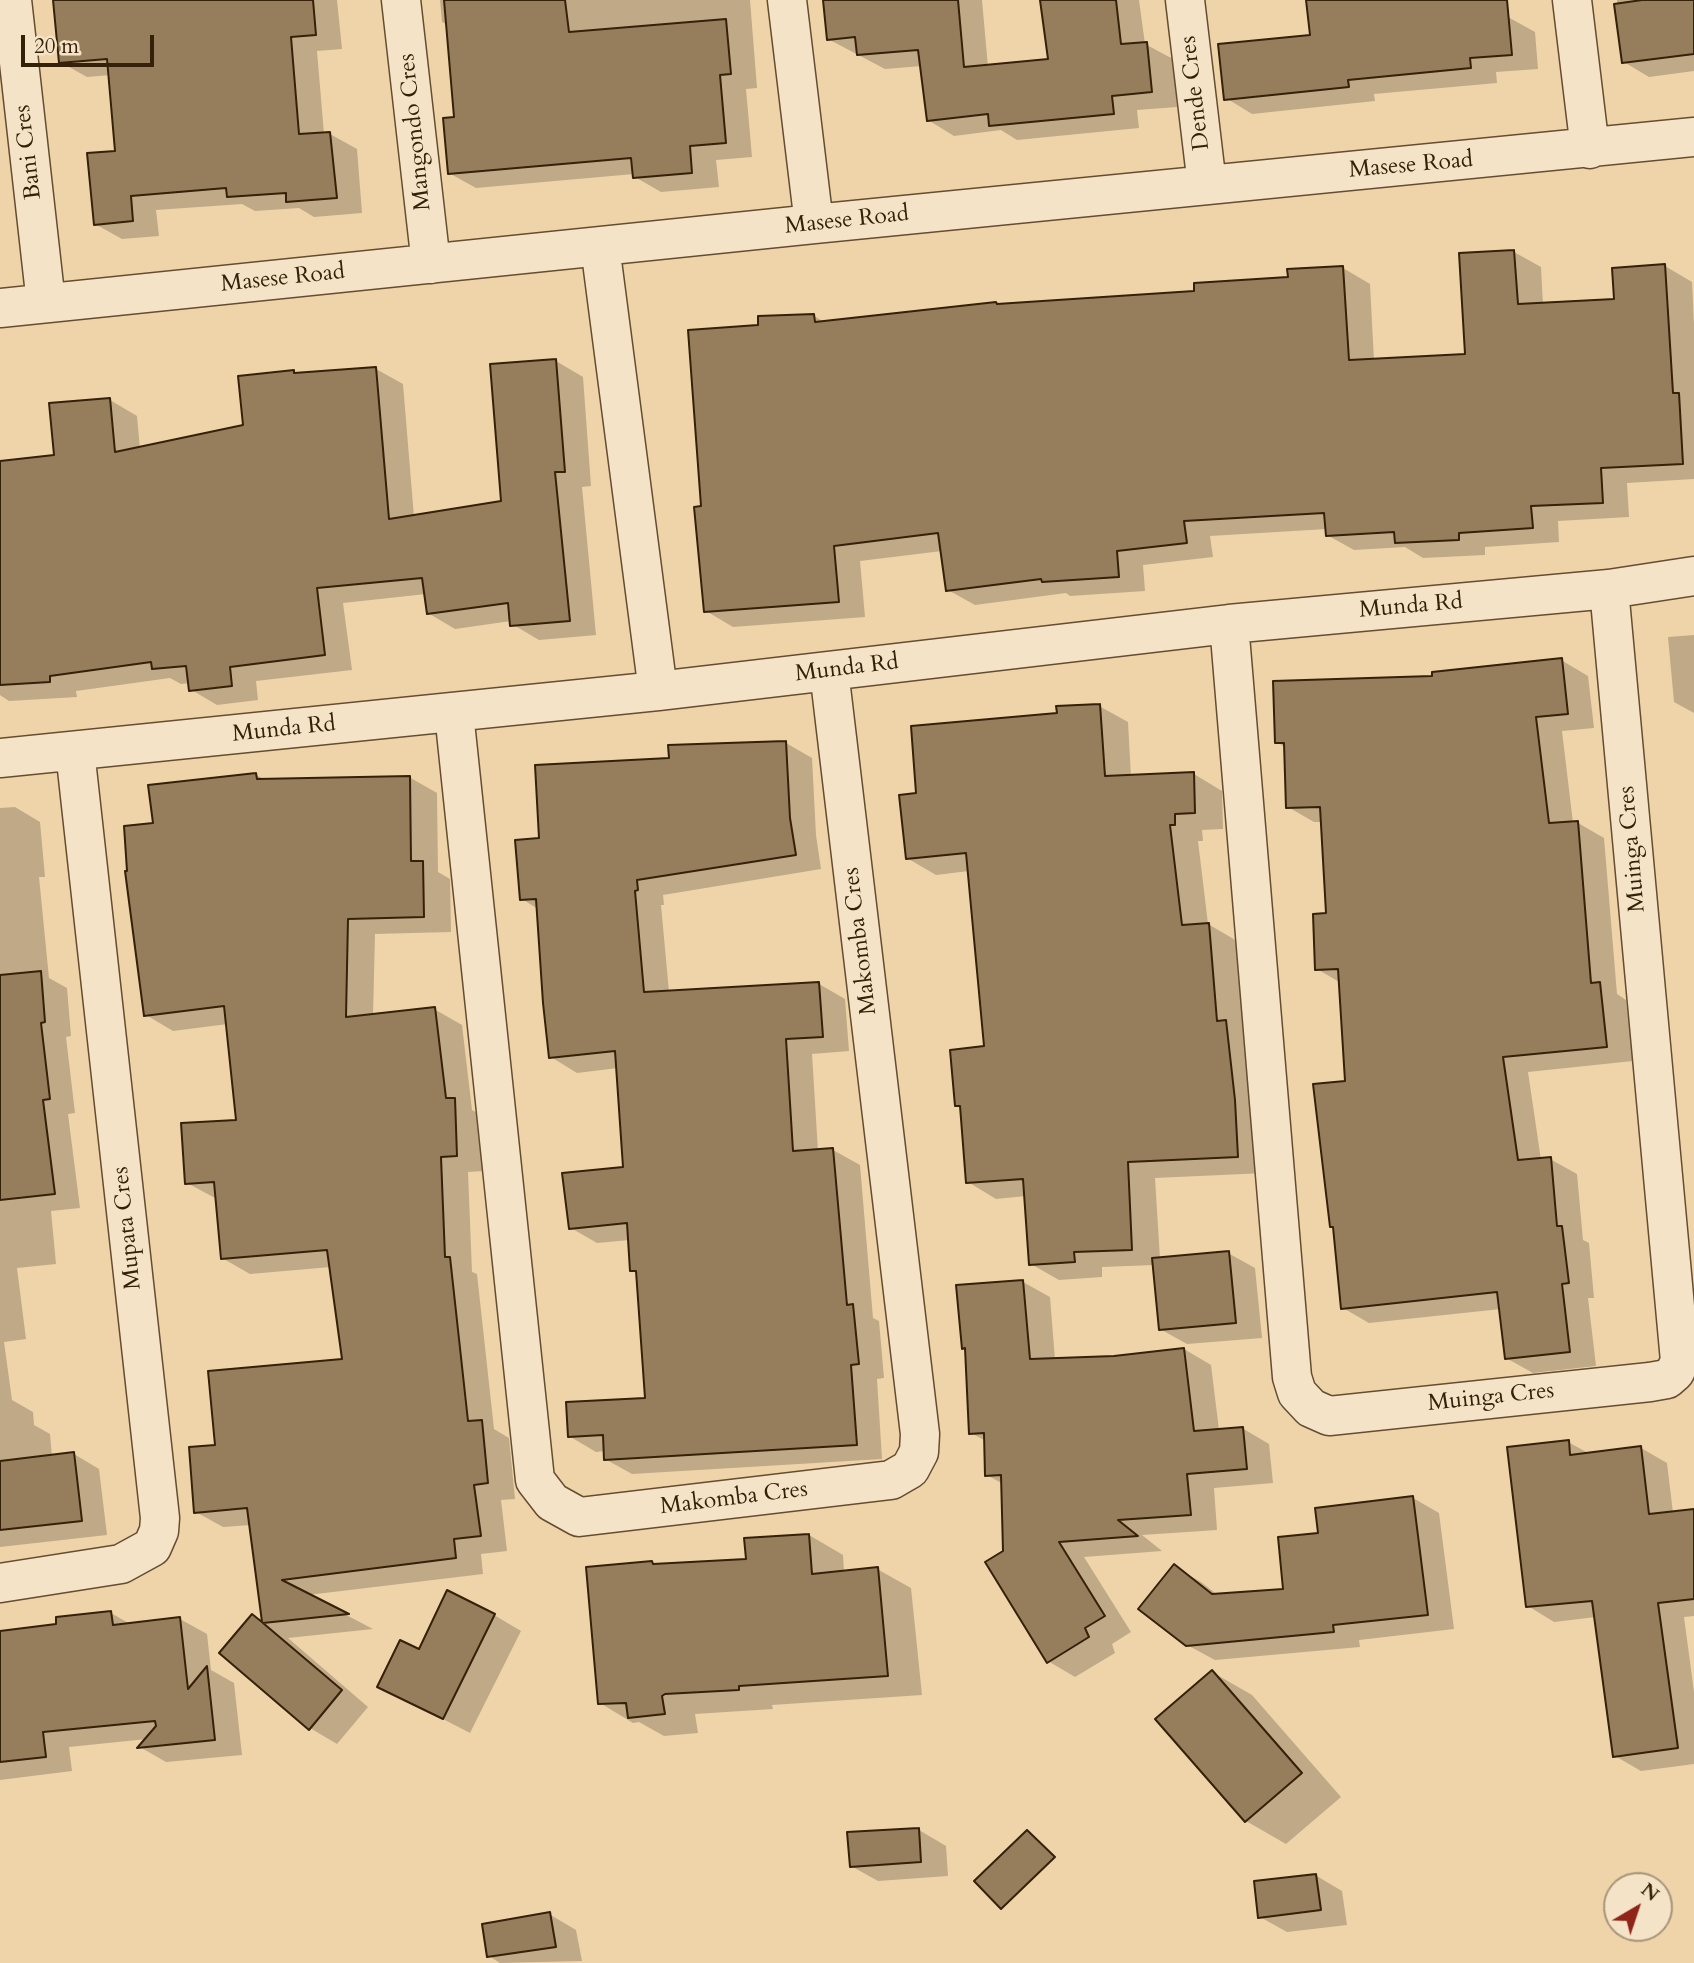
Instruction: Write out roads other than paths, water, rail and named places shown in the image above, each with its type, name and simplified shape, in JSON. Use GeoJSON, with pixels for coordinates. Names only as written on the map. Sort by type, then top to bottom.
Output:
{"type":"FeatureCollection","features":[{"type":"Feature","properties":{"kind":"street","name":"Bani Cres"},"geometry":{"type":"LineString","coordinates":[[12,0],[47,303]]}},
{"type":"Feature","properties":{"kind":"street","name":"Mangondo Cres"},"geometry":{"type":"LineString","coordinates":[[401,0],[431,264]]}},
{"type":"Feature","properties":{"kind":"street"},"geometry":{"type":"LineString","coordinates":[[787,0],[814,224]]}},
{"type":"Feature","properties":{"kind":"street","name":"Dende Cres"},"geometry":{"type":"LineString","coordinates":[[1185,0],[1207,186]]}},
{"type":"Feature","properties":{"kind":"street"},"geometry":{"type":"LineString","coordinates":[[1572,0],[1590,149]]}},
{"type":"Feature","properties":{"kind":"street","name":"Masese Road"},"geometry":{"type":"LineString","coordinates":[[0,308],[1694,137]]}},
{"type":"Feature","properties":{"kind":"street"},"geometry":{"type":"LineString","coordinates":[[600,246],[658,691]]}},
{"type":"Feature","properties":{"kind":"street","name":"Munda Rd"},"geometry":{"type":"LineString","coordinates":[[0,758],[454,713],[1229,624],[1608,589],[1694,576]]}},
{"type":"Feature","properties":{"kind":"street","name":"Muinga Cres"},"geometry":{"type":"LineString","coordinates":[[1229,624],[1292,1377],[1297,1393],[1311,1408],[1329,1416],[1667,1379],[1675,1372],[1680,1361],[1608,589]]}},
{"type":"Feature","properties":{"kind":"street","name":"Makomba Cres"},"geometry":{"type":"LineString","coordinates":[[454,713],[535,1479],[552,1502],[579,1517],[891,1480],[910,1469],[919,1452],[916,1406],[829,671]]}},
{"type":"Feature","properties":{"kind":"street","name":"Mupata Cres"},"geometry":{"type":"LineString","coordinates":[[0,1583],[121,1564],[152,1547],[159,1531],[75,751]]}}]}
